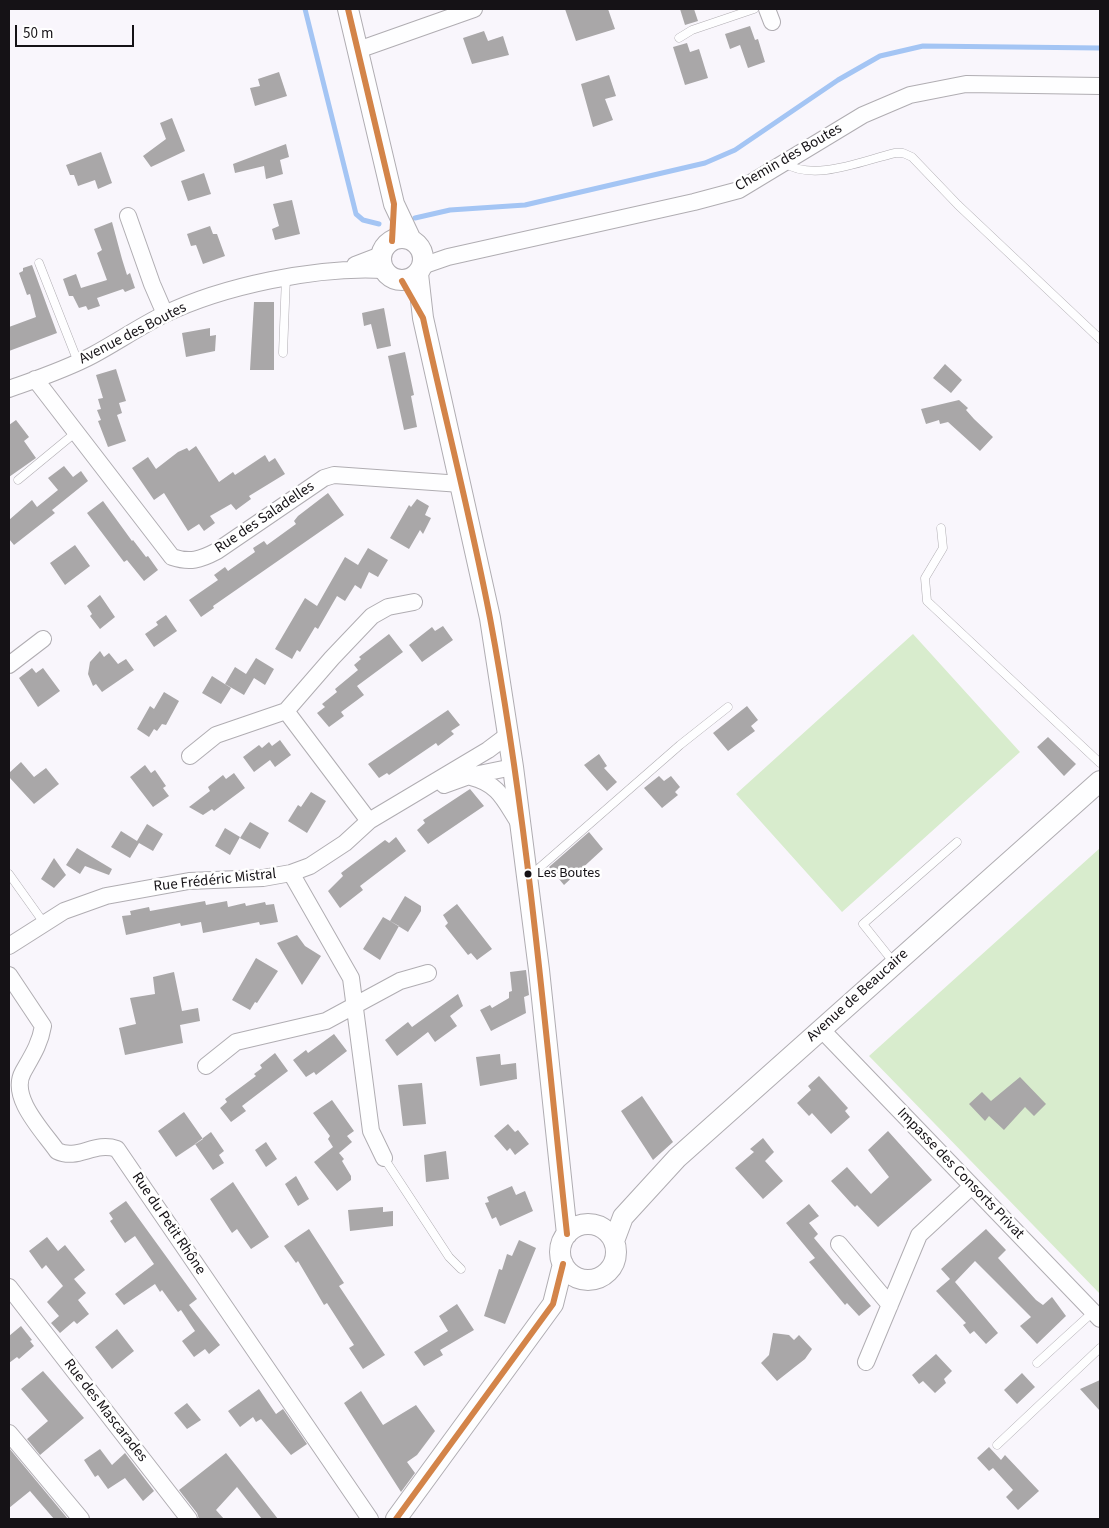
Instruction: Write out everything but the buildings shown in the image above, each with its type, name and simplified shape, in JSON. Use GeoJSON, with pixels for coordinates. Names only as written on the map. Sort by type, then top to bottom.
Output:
{"type":"FeatureCollection","features":[{"type":"Feature","properties":{"kind":"street"},"geometry":{"type":"LineString","coordinates":[[348,9],[394,204],[404,260],[423,318],[490,618],[508,735],[539,970],[564,1195],[566,1234],[560,1249],[563,1264],[553,1304]]}},
{"type":"Feature","properties":{"kind":"street"},"geometry":{"type":"LineString","coordinates":[[358,50],[474,9]]}},
{"type":"Feature","properties":{"kind":"street","name":"Chemin des Boutes"},"geometry":{"type":"LineString","coordinates":[[404,260],[448,258],[723,195],[755,182],[863,114],[910,95],[933,89],[966,84],[1100,86]]}},
{"type":"Feature","properties":{"kind":"street"},"geometry":{"type":"LineString","coordinates":[[128,216],[152,284],[165,314]]}},
{"type":"Feature","properties":{"kind":"street","name":"Avenue des Boutes"},"geometry":{"type":"LineString","coordinates":[[9,389],[78,362],[165,314],[198,302],[286,277],[404,260]]}},
{"type":"Feature","properties":{"kind":"street","name":"Rue des Saladelles"},"geometry":{"type":"LineString","coordinates":[[35,379],[172,557],[187,562],[201,559],[217,551],[324,478],[334,475],[461,484]]}},
{"type":"Feature","properties":{"kind":"street"},"geometry":{"type":"LineString","coordinates":[[190,756],[216,735],[286,711],[372,616],[388,607],[414,602]]}},
{"type":"Feature","properties":{"kind":"street"},"geometry":{"type":"LineString","coordinates":[[9,664],[43,639]]}},
{"type":"Feature","properties":{"kind":"street"},"geometry":{"type":"LineString","coordinates":[[286,711],[370,821]]}},
{"type":"Feature","properties":{"kind":"street","name":"Rue Frédéric Mistral"},"geometry":{"type":"LineString","coordinates":[[9,946],[44,923],[86,902],[129,890],[189,881],[263,878],[291,873],[327,856],[370,821],[488,750],[508,735]]}},
{"type":"Feature","properties":{"kind":"street","name":"Rue Frédéric Mistral"},"geometry":{"type":"LineString","coordinates":[[411,796],[469,776],[512,767]]}},
{"type":"Feature","properties":{"kind":"street"},"geometry":{"type":"LineString","coordinates":[[469,776],[485,780],[497,789],[519,823]]}},
{"type":"Feature","properties":{"kind":"street","name":"Avenue de Beaucaire"},"geometry":{"type":"LineString","coordinates":[[614,1241],[623,1217],[677,1158],[1100,781]]}},
{"type":"Feature","properties":{"kind":"street"},"geometry":{"type":"LineString","coordinates":[[291,873],[351,978],[371,1131],[384,1158]]}},
{"type":"Feature","properties":{"kind":"street"},"geometry":{"type":"LineString","coordinates":[[206,1066],[236,1042],[326,1021],[400,980],[428,973]]}},
{"type":"Feature","properties":{"kind":"street","name":"Rue du Petit Rhône"},"geometry":{"type":"LineString","coordinates":[[9,975],[43,1026],[41,1042],[18,1084],[21,1098],[57,1151],[65,1155],[106,1145],[117,1149],[370,1519]]}},
{"type":"Feature","properties":{"kind":"street","name":"Impasse des Consorts Privat"},"geometry":{"type":"LineString","coordinates":[[821,1029],[1097,1315]]}},
{"type":"Feature","properties":{"kind":"street"},"geometry":{"type":"LineString","coordinates":[[866,1362],[919,1235],[972,1186]]}},
{"type":"Feature","properties":{"kind":"street"},"geometry":{"type":"LineString","coordinates":[[563,1264],[573,1275],[587,1280],[596,1279],[611,1268],[615,1259],[614,1241],[604,1228],[591,1224],[564,1195]]}},
{"type":"Feature","properties":{"kind":"street"},"geometry":{"type":"LineString","coordinates":[[566,1234],[572,1229],[623,1217]]}},
{"type":"Feature","properties":{"kind":"street"},"geometry":{"type":"LineString","coordinates":[[840,1244],[890,1305]]}},
{"type":"Feature","properties":{"kind":"street"},"geometry":{"type":"LineString","coordinates":[[396,1519],[553,1304],[587,1280]]}},
{"type":"Feature","properties":{"kind":"street","name":"Rue des Mascarades"},"geometry":{"type":"LineString","coordinates":[[9,1288],[14,1307],[190,1519]]}},
{"type":"Feature","properties":{"kind":"street"},"geometry":{"type":"LineString","coordinates":[[9,1433],[81,1519]]}},
{"type":"Feature","properties":{"kind":"lane"},"geometry":{"type":"LineString","coordinates":[[679,38],[692,30],[754,9]]}},
{"type":"Feature","properties":{"kind":"lane"},"geometry":{"type":"LineString","coordinates":[[784,163],[796,170],[816,172],[895,153],[903,153],[912,157],[958,205],[1100,339]]}},
{"type":"Feature","properties":{"kind":"lane"},"geometry":{"type":"LineString","coordinates":[[39,262],[78,362]]}},
{"type":"Feature","properties":{"kind":"lane"},"geometry":{"type":"LineString","coordinates":[[283,353],[286,277]]}},
{"type":"Feature","properties":{"kind":"lane"},"geometry":{"type":"LineString","coordinates":[[18,480],[75,433]]}},
{"type":"Feature","properties":{"kind":"lane"},"geometry":{"type":"LineString","coordinates":[[941,528],[943,548],[925,578],[927,601],[1100,763]]}},
{"type":"Feature","properties":{"kind":"lane"},"geometry":{"type":"LineString","coordinates":[[526,879],[672,751],[728,707]]}},
{"type":"Feature","properties":{"kind":"lane"},"geometry":{"type":"LineString","coordinates":[[894,964],[863,924],[957,842]]}},
{"type":"Feature","properties":{"kind":"lane"},"geometry":{"type":"LineString","coordinates":[[9,874],[44,923]]}},
{"type":"Feature","properties":{"kind":"lane"},"geometry":{"type":"LineString","coordinates":[[384,1158],[449,1257],[462,1269]]}},
{"type":"Feature","properties":{"kind":"lane"},"geometry":{"type":"LineString","coordinates":[[1037,1363],[1097,1315]]}},
{"type":"Feature","properties":{"kind":"lane"},"geometry":{"type":"LineString","coordinates":[[997,1445],[1100,1348]]}},
{"type":"Feature","properties":{"kind":"green space"},"geometry":{"type":"Polygon","coordinates":[[[913,634],[1020,752],[842,912],[736,794],[913,634]]]}},
{"type":"Feature","properties":{"kind":"green space"},"geometry":{"type":"Polygon","coordinates":[[[1100,848],[1100,1294],[869,1056],[1100,848]]]}},
{"type":"Feature","properties":{"kind":"waterway"},"geometry":{"type":"LineString","coordinates":[[305,9],[356,214],[363,220],[379,224]]}},
{"type":"Feature","properties":{"kind":"waterway"},"geometry":{"type":"LineString","coordinates":[[415,218],[450,210],[525,205],[705,163],[735,150],[838,80],[880,56],[923,46],[1100,48]]}},
{"type":"Feature","properties":{"kind":"transit line"},"geometry":{"type":"LineString","coordinates":[[348,9],[394,204],[392,241]]}},
{"type":"Feature","properties":{"kind":"transit line"},"geometry":{"type":"LineString","coordinates":[[402,281],[423,318],[475,543],[490,618],[515,771],[525,848],[567,1234]]}},
{"type":"Feature","properties":{"kind":"transit line"},"geometry":{"type":"LineString","coordinates":[[396,1519],[553,1304],[563,1264]]}},
{"type":"Feature","properties":{"kind":"place","name":"Les Boutes"},"geometry":{"type":"Point","coordinates":[528,874]}}]}
